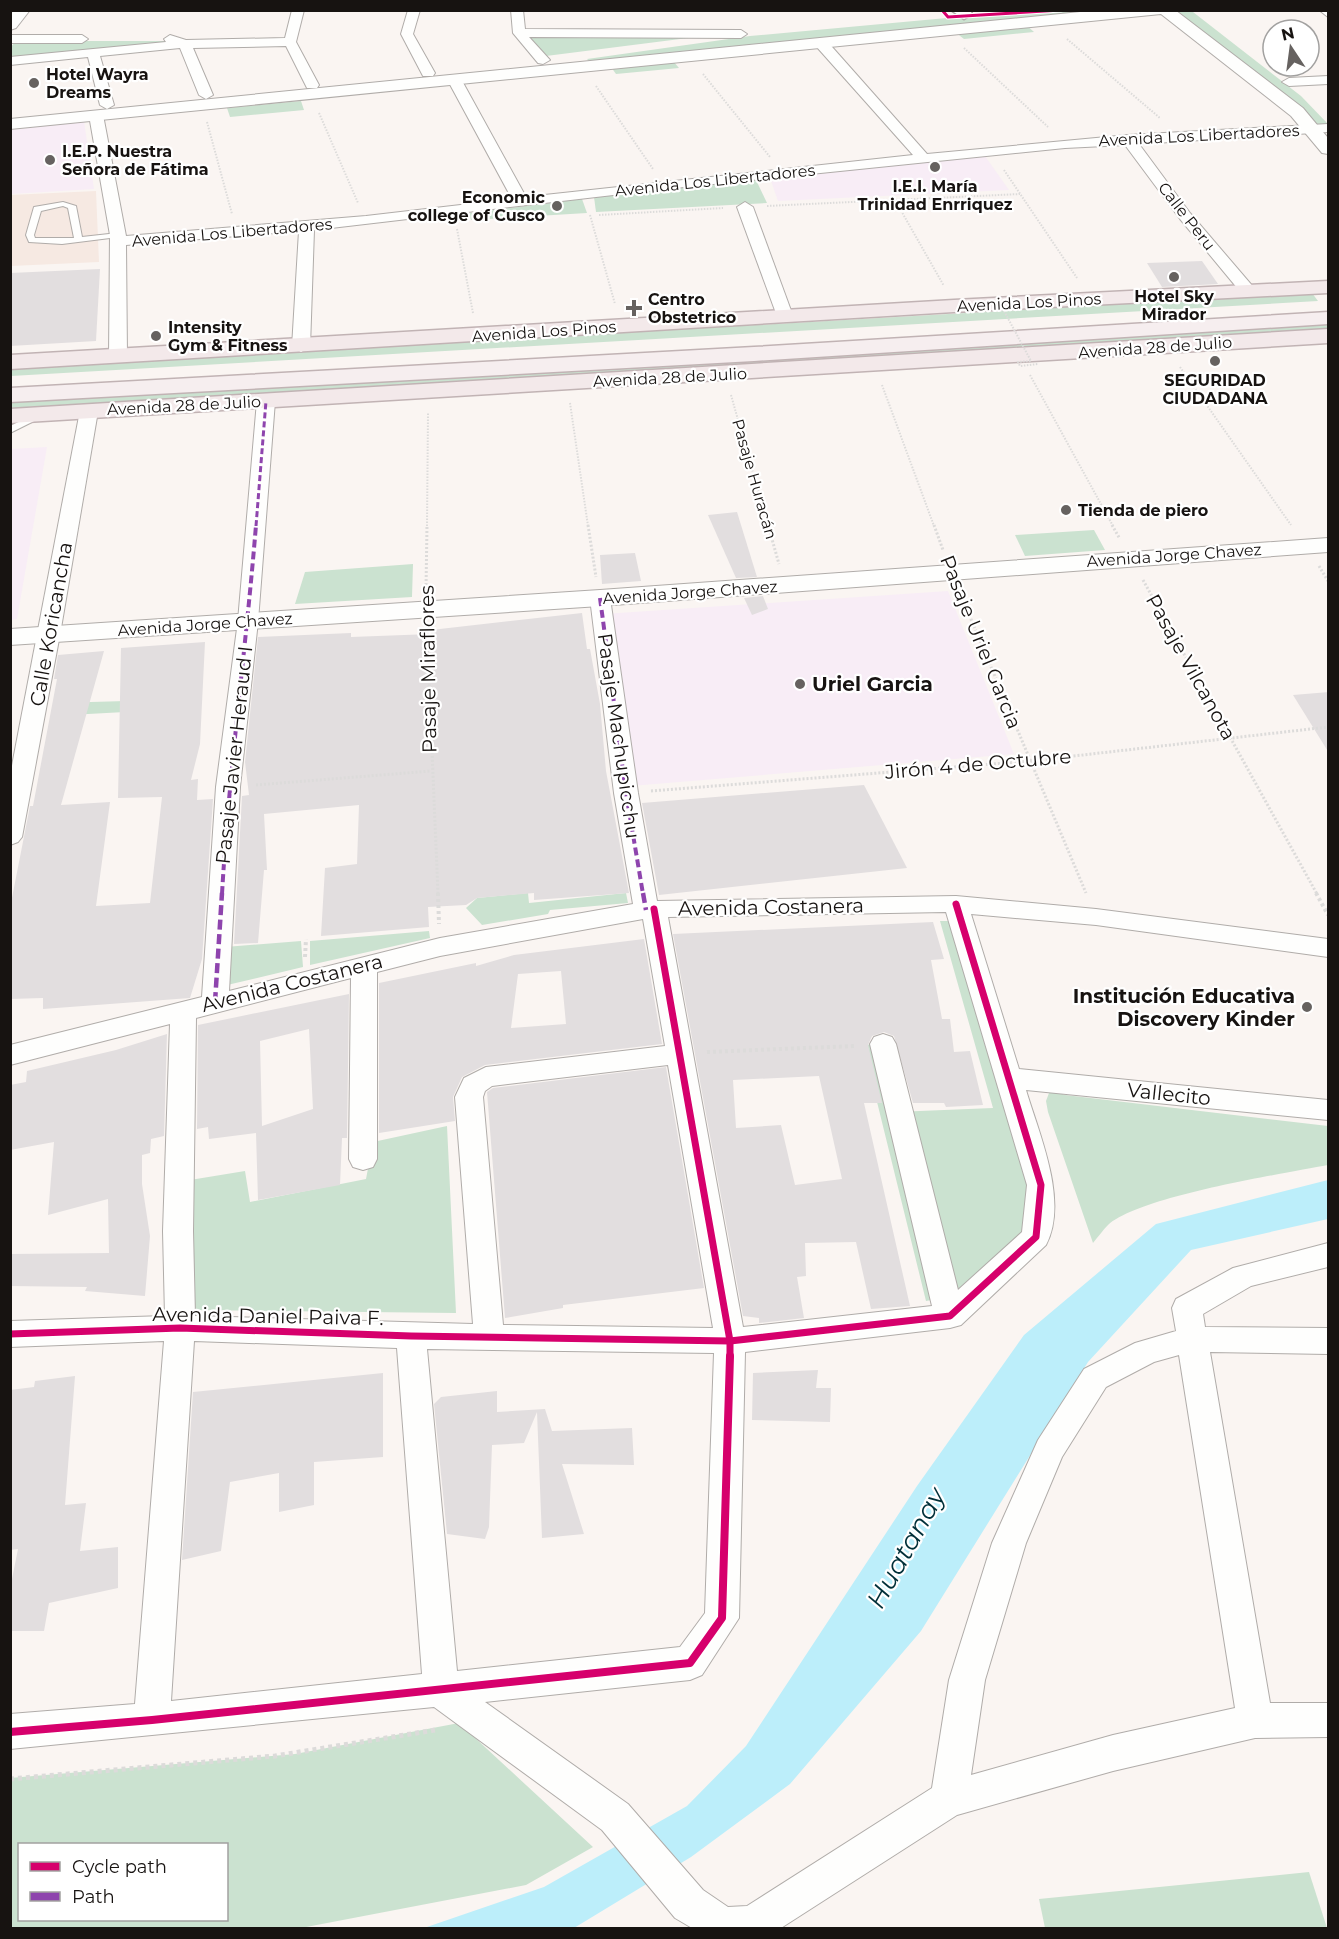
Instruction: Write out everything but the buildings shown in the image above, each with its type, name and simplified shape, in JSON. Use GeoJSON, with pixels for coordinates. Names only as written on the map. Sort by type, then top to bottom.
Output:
{"type":"FeatureCollection","features":[{"type":"Feature","properties":{"kind":"highway","name":"Avenida Los Pinos"},"geometry":{"type":"LineString","coordinates":[[10,362],[1091,298],[1249,292],[1327,307]]}},
{"type":"Feature","properties":{"kind":"highway","name":"Avenida 28 de Julio"},"geometry":{"type":"LineString","coordinates":[[10,416],[875,365],[1029,360],[1166,346],[1329,336]]}},
{"type":"Feature","properties":{"kind":"highway"},"geometry":{"type":"LineString","coordinates":[[445,337],[678,345]]}},
{"type":"Feature","properties":{"kind":"highway"},"geometry":{"type":"LineString","coordinates":[[155,380],[268,356],[393,340]]}},
{"type":"Feature","properties":{"kind":"highway"},"geometry":{"type":"LineString","coordinates":[[439,391],[648,360]]}},
{"type":"Feature","properties":{"kind":"highway"},"geometry":{"type":"LineString","coordinates":[[155,380],[375,394]]}},
{"type":"Feature","properties":{"kind":"main road","name":"Avenida 28 de Julio"},"geometry":{"type":"LineString","coordinates":[[10,394],[155,380],[678,345],[1327,307]]}},
{"type":"Feature","properties":{"kind":"main road","name":"Avenida 28 de Julio"},"geometry":{"type":"LineString","coordinates":[[10,382],[155,380],[648,360],[1327,307]]}},
{"type":"Feature","properties":{"kind":"street"},"geometry":{"type":"LineString","coordinates":[[10,25],[22,10]]}},
{"type":"Feature","properties":{"kind":"street"},"geometry":{"type":"LineString","coordinates":[[298,10],[290,42],[311,89]]}},
{"type":"Feature","properties":{"kind":"street"},"geometry":{"type":"LineString","coordinates":[[414,10],[407,34],[428,73]]}},
{"type":"Feature","properties":{"kind":"street"},"geometry":{"type":"LineString","coordinates":[[517,10],[515,25],[519,33],[543,60]]}},
{"type":"Feature","properties":{"kind":"street"},"geometry":{"type":"LineString","coordinates":[[311,89],[741,34],[961,12],[1020,10]]}},
{"type":"Feature","properties":{"kind":"street"},"geometry":{"type":"LineString","coordinates":[[10,114],[101,110],[311,89],[454,79],[944,29],[1158,10]]}},
{"type":"Feature","properties":{"kind":"street"},"geometry":{"type":"LineString","coordinates":[[1165,10],[1297,112],[1324,121],[1329,149]]}},
{"type":"Feature","properties":{"kind":"street"},"geometry":{"type":"LineString","coordinates":[[1325,10],[1329,13]]}},
{"type":"Feature","properties":{"kind":"street"},"geometry":{"type":"LineString","coordinates":[[519,33],[741,34]]}},
{"type":"Feature","properties":{"kind":"street"},"geometry":{"type":"LineString","coordinates":[[10,39],[175,39],[185,44],[204,100]]}},
{"type":"Feature","properties":{"kind":"street"},"geometry":{"type":"LineString","coordinates":[[10,61],[185,44],[290,42]]}},
{"type":"Feature","properties":{"kind":"street"},"geometry":{"type":"LineString","coordinates":[[820,42],[923,158]]}},
{"type":"Feature","properties":{"kind":"street"},"geometry":{"type":"LineString","coordinates":[[93,52],[118,238],[118,357]]}},
{"type":"Feature","properties":{"kind":"street"},"geometry":{"type":"LineString","coordinates":[[1284,78],[1329,80]]}},
{"type":"Feature","properties":{"kind":"street"},"geometry":{"type":"LineString","coordinates":[[1284,78],[1304,95]]}},
{"type":"Feature","properties":{"kind":"street"},"geometry":{"type":"LineString","coordinates":[[454,79],[521,202]]}},
{"type":"Feature","properties":{"kind":"street"},"geometry":{"type":"LineString","coordinates":[[10,124],[101,110]]}},
{"type":"Feature","properties":{"kind":"street","name":"Avenida Los Libertadores"},"geometry":{"type":"LineString","coordinates":[[118,238],[237,232],[366,221],[665,185],[923,158],[1324,121]]}},
{"type":"Feature","properties":{"kind":"street","name":"Calle Peru"},"geometry":{"type":"LineString","coordinates":[[1128,139],[1185,216],[1249,292]]}},
{"type":"Feature","properties":{"kind":"street"},"geometry":{"type":"LineString","coordinates":[[745,207],[785,316]]}},
{"type":"Feature","properties":{"kind":"street"},"geometry":{"type":"LineString","coordinates":[[301,346],[307,231]]}},
{"type":"Feature","properties":{"kind":"street","name":"Pasaje Javier Heraud I"},"geometry":{"type":"LineString","coordinates":[[215,1002],[228,787],[248,621],[266,401]]}},
{"type":"Feature","properties":{"kind":"street","name":"Calle Koricancha"},"geometry":{"type":"LineString","coordinates":[[10,837],[50,634],[89,411]]}},
{"type":"Feature","properties":{"kind":"street","name":"Avenida Jorge Chavez"},"geometry":{"type":"LineString","coordinates":[[10,637],[600,598],[1317,546]]}},
{"type":"Feature","properties":{"kind":"street","name":"Pasaje Machupicchu"},"geometry":{"type":"LineString","coordinates":[[10,1732],[441,1691],[690,1663],[722,1618],[730,1341],[679,1054],[626,793],[600,598]]}},
{"type":"Feature","properties":{"kind":"street"},"geometry":{"type":"LineString","coordinates":[[883,1044],[950,1316],[1036,1237],[1041,1185],[956,904]]}},
{"type":"Feature","properties":{"kind":"street","name":"Avenida Costanera"},"geometry":{"type":"LineString","coordinates":[[10,1055],[440,947],[650,910],[956,904],[1096,916],[1329,948]]}},
{"type":"Feature","properties":{"kind":"street"},"geometry":{"type":"LineString","coordinates":[[363,1159],[364,965]]}},
{"type":"Feature","properties":{"kind":"street"},"geometry":{"type":"LineString","coordinates":[[152,1720],[180,1328],[178,1231],[183,1010]]}},
{"type":"Feature","properties":{"kind":"street"},"geometry":{"type":"LineString","coordinates":[[489,1336],[469,1097],[474,1085],[486,1077],[679,1054]]}},
{"type":"Feature","properties":{"kind":"street","name":"Vallecito"},"geometry":{"type":"LineString","coordinates":[[1009,1078],[1329,1110]]}},
{"type":"Feature","properties":{"kind":"street"},"geometry":{"type":"LineString","coordinates":[[1255,1722],[1187,1308],[1243,1276],[1329,1256]]}},
{"type":"Feature","properties":{"kind":"street","name":"Avenida Daniel Paiva F."},"geometry":{"type":"LineString","coordinates":[[10,1334],[180,1328],[411,1336],[730,1341],[950,1316]]}},
{"type":"Feature","properties":{"kind":"street"},"geometry":{"type":"LineString","coordinates":[[411,1336],[441,1691],[615,1817],[689,1904],[723,1928],[752,1925],[949,1799],[1113,1753],[1255,1722],[1329,1720]]}},
{"type":"Feature","properties":{"kind":"street"},"geometry":{"type":"LineString","coordinates":[[949,1799],[967,1680],[1009,1543],[1049,1450],[1095,1378],[1146,1352],[1191,1339],[1329,1341]]}},
{"type":"Feature","properties":{"kind":"lane"},"geometry":{"type":"LineString","coordinates":[[78,238],[72,206],[63,204],[37,209],[30,235],[32,240],[38,242],[78,238],[118,238]]}},
{"type":"Feature","properties":{"kind":"lane"},"geometry":{"type":"LineString","coordinates":[[10,430],[44,414]]}},
{"type":"Feature","properties":{"kind":"path"},"geometry":{"type":"LineString","coordinates":[[1045,20],[1181,136]]}},
{"type":"Feature","properties":{"kind":"path"},"geometry":{"type":"LineString","coordinates":[[944,29],[1065,144]]}},
{"type":"Feature","properties":{"kind":"path"},"geometry":{"type":"LineString","coordinates":[[687,55],[784,173]]}},
{"type":"Feature","properties":{"kind":"path"},"geometry":{"type":"LineString","coordinates":[[582,66],[665,185]]}},
{"type":"Feature","properties":{"kind":"path"},"geometry":{"type":"LineString","coordinates":[[311,89],[366,221]]}},
{"type":"Feature","properties":{"kind":"path"},"geometry":{"type":"LineString","coordinates":[[204,100],[237,232]]}},
{"type":"Feature","properties":{"kind":"path"},"geometry":{"type":"LineString","coordinates":[[991,151],[1091,298]]}},
{"type":"Feature","properties":{"kind":"path"},"geometry":{"type":"LineString","coordinates":[[621,325],[590,215],[1020,194]]}},
{"type":"Feature","properties":{"kind":"path"},"geometry":{"type":"LineString","coordinates":[[895,200],[954,306]]}},
{"type":"Feature","properties":{"kind":"path"},"geometry":{"type":"LineString","coordinates":[[456,222],[477,335]]}},
{"type":"Feature","properties":{"kind":"path"},"geometry":{"type":"LineString","coordinates":[[997,298],[1030,362],[1018,362],[1020,366],[1029,360]]}},
{"type":"Feature","properties":{"kind":"path"},"geometry":{"type":"LineString","coordinates":[[1166,346],[1317,546]]}},
{"type":"Feature","properties":{"kind":"path"},"geometry":{"type":"LineString","coordinates":[[567,383],[600,598]]}},
{"type":"Feature","properties":{"kind":"path"},"geometry":{"type":"LineString","coordinates":[[228,787],[431,771]]}},
{"type":"Feature","properties":{"kind":"path"},"geometry":{"type":"LineString","coordinates":[[679,1054],[883,1044]]}},
{"type":"Feature","properties":{"kind":"path"},"geometry":{"type":"LineString","coordinates":[[10,1779],[275,1756],[433,1728],[442,1735]]}},
{"type":"Feature","properties":{"kind":"shaded area","name":"I.E.P. Nuestra Señora de Fátima"},"geometry":{"type":"Polygon","coordinates":[[[84,121],[94,189],[11,194],[11,130],[84,121]]]}},
{"type":"Feature","properties":{"kind":"shaded area","name":"I.E.I. María Trinidad Enrriquez"},"geometry":{"type":"Polygon","coordinates":[[[985,156],[1009,190],[778,201],[770,178],[985,156]]]}},
{"type":"Feature","properties":{"kind":"shaded area"},"geometry":{"type":"Polygon","coordinates":[[[96,191],[99,262],[11,266],[10,195],[96,191]]]}},
{"type":"Feature","properties":{"kind":"shaded area"},"geometry":{"type":"Polygon","coordinates":[[[47,447],[17,619],[11,620],[11,449],[47,447]]]}},
{"type":"Feature","properties":{"kind":"shaded area","name":"Uriel Garcia"},"geometry":{"type":"Polygon","coordinates":[[[948,591],[1014,754],[631,786],[603,614],[948,591]]]}},
{"type":"Feature","properties":{"kind":"green space"},"geometry":{"type":"Polygon","coordinates":[[[1099,11],[590,62],[587,59],[750,36],[1001,13],[1099,11]]]}},
{"type":"Feature","properties":{"kind":"green space"},"geometry":{"type":"Polygon","coordinates":[[[1173,11],[1193,12],[1261,65],[1261,78],[1278,78],[1301,96],[1328,124],[1317,125],[1173,11]]]}},
{"type":"Feature","properties":{"kind":"green space"},"geometry":{"type":"Polygon","coordinates":[[[1025,24],[1034,32],[964,39],[955,32],[1025,24]]]}},
{"type":"Feature","properties":{"kind":"green space"},"geometry":{"type":"Polygon","coordinates":[[[530,37],[696,37],[546,56],[530,37]]]}},
{"type":"Feature","properties":{"kind":"green space"},"geometry":{"type":"Polygon","coordinates":[[[16,41],[174,41],[174,44],[11,60],[10,48],[16,41]]]}},
{"type":"Feature","properties":{"kind":"green space"},"geometry":{"type":"Polygon","coordinates":[[[673,61],[679,68],[616,74],[611,67],[673,61]]]}},
{"type":"Feature","properties":{"kind":"green space"},"geometry":{"type":"Polygon","coordinates":[[[301,101],[304,110],[230,117],[227,108],[301,101]]]}},
{"type":"Feature","properties":{"kind":"green space"},"geometry":{"type":"Polygon","coordinates":[[[756,180],[767,203],[596,212],[594,197],[756,180]]]}},
{"type":"Feature","properties":{"kind":"green space"},"geometry":{"type":"Polygon","coordinates":[[[582,199],[587,213],[471,220],[469,213],[582,199]]]}},
{"type":"Feature","properties":{"kind":"green space"},"geometry":{"type":"Polygon","coordinates":[[[1312,293],[1318,301],[11,376],[11,368],[1312,293]]]}},
{"type":"Feature","properties":{"kind":"green space"},"geometry":{"type":"Polygon","coordinates":[[[1327,323],[1328,330],[11,408],[11,399],[1327,323]]]}},
{"type":"Feature","properties":{"kind":"green space"},"geometry":{"type":"Polygon","coordinates":[[[1094,530],[1105,550],[1025,556],[1015,535],[1094,530]]]}},
{"type":"Feature","properties":{"kind":"green space"},"geometry":{"type":"Polygon","coordinates":[[[413,564],[412,597],[295,604],[305,572],[413,564]]]}},
{"type":"Feature","properties":{"kind":"green space"},"geometry":{"type":"Polygon","coordinates":[[[126,701],[125,712],[51,716],[56,703],[126,701]]]}},
{"type":"Feature","properties":{"kind":"green space"},"geometry":{"type":"Polygon","coordinates":[[[528,893],[529,903],[626,893],[628,903],[550,910],[548,914],[482,925],[466,908],[477,898],[528,893]]]}},
{"type":"Feature","properties":{"kind":"green space"},"geometry":{"type":"Polygon","coordinates":[[[940,921],[963,921],[1051,1236],[969,1293],[926,1301],[863,1045],[876,1044],[895,1112],[993,1108],[940,921]]]}},
{"type":"Feature","properties":{"kind":"green space"},"geometry":{"type":"Polygon","coordinates":[[[429,931],[430,938],[310,965],[310,941],[429,931]]]}},
{"type":"Feature","properties":{"kind":"green space"},"geometry":{"type":"Polygon","coordinates":[[[301,941],[303,967],[223,986],[225,947],[301,941]]]}},
{"type":"Feature","properties":{"kind":"green space"},"geometry":{"type":"Polygon","coordinates":[[[1055,1091],[1065,1095],[1328,1126],[1328,1165],[1246,1180],[1149,1205],[1125,1214],[1108,1225],[1093,1243],[1048,1112],[1046,1101],[1049,1093],[1055,1091]]]}},
{"type":"Feature","properties":{"kind":"green space"},"geometry":{"type":"Polygon","coordinates":[[[447,1126],[456,1313],[191,1310],[190,1180],[245,1171],[250,1202],[366,1179],[373,1142],[447,1126]]]}},
{"type":"Feature","properties":{"kind":"green space"},"geometry":{"type":"Polygon","coordinates":[[[459,1723],[593,1847],[526,1885],[301,1928],[11,1928],[10,1778],[295,1754],[459,1723]]]}},
{"type":"Feature","properties":{"kind":"green space"},"geometry":{"type":"Polygon","coordinates":[[[1309,1872],[1327,1928],[1045,1928],[1039,1899],[1309,1872]]]}},
{"type":"Feature","properties":{"kind":"water","name":"Huatanay"},"geometry":{"type":"Polygon","coordinates":[[[1328,1180],[1328,1219],[1191,1250],[1088,1362],[921,1631],[790,1784],[691,1857],[574,1928],[424,1928],[544,1887],[687,1806],[746,1746],[917,1486],[1024,1335],[1156,1224],[1328,1180]]]}},
{"type":"Feature","properties":{"kind":"marked path"},"geometry":{"type":"LineString","coordinates":[[215,1002],[228,787],[248,621],[266,401]]}},
{"type":"Feature","properties":{"kind":"marked path"},"geometry":{"type":"LineString","coordinates":[[600,598],[626,793],[646,910]]}},
{"type":"Feature","properties":{"kind":"cycle path"},"geometry":{"type":"LineString","coordinates":[[942,10],[948,17],[1061,10]]}},
{"type":"Feature","properties":{"kind":"cycle path"},"geometry":{"type":"LineString","coordinates":[[10,1334],[180,1328],[411,1336],[730,1341],[950,1316],[1036,1237],[1041,1185],[956,904]]}},
{"type":"Feature","properties":{"kind":"cycle path"},"geometry":{"type":"LineString","coordinates":[[10,1732],[152,1720],[690,1663],[722,1618],[730,1341],[654,909]]}},
{"type":"Feature","properties":{"kind":"place","name":"Hotel Wayra Dreams"},"geometry":{"type":"Point","coordinates":[34,83]}},
{"type":"Feature","properties":{"kind":"place","name":"I.E.P. Nuestra Señora de Fátima"},"geometry":{"type":"Point","coordinates":[50,160]}},
{"type":"Feature","properties":{"kind":"place","name":"I.E.I. María Trinidad Enrriquez"},"geometry":{"type":"Point","coordinates":[935,167]}},
{"type":"Feature","properties":{"kind":"place","name":"Economic college of Cusco"},"geometry":{"type":"Point","coordinates":[557,206]}},
{"type":"Feature","properties":{"kind":"place","name":"Hotel Sky Mirador"},"geometry":{"type":"Point","coordinates":[1174,277]}},
{"type":"Feature","properties":{"kind":"place","name":"Centro Obstetrico"},"geometry":{"type":"Point","coordinates":[634,308]}},
{"type":"Feature","properties":{"kind":"place","name":"Intensity Gym & Fitness"},"geometry":{"type":"Point","coordinates":[156,336]}},
{"type":"Feature","properties":{"kind":"place","name":"SEGURIDAD CIUDADANA"},"geometry":{"type":"Point","coordinates":[1215,361]}},
{"type":"Feature","properties":{"kind":"place","name":"Tienda de piero"},"geometry":{"type":"Point","coordinates":[1066,510]}},
{"type":"Feature","properties":{"kind":"place","name":"Uriel Garcia"},"geometry":{"type":"Point","coordinates":[800,684]}},
{"type":"Feature","properties":{"kind":"place","name":"Institución Educativa Discovery Kinder"},"geometry":{"type":"Point","coordinates":[1307,1007]}}]}
